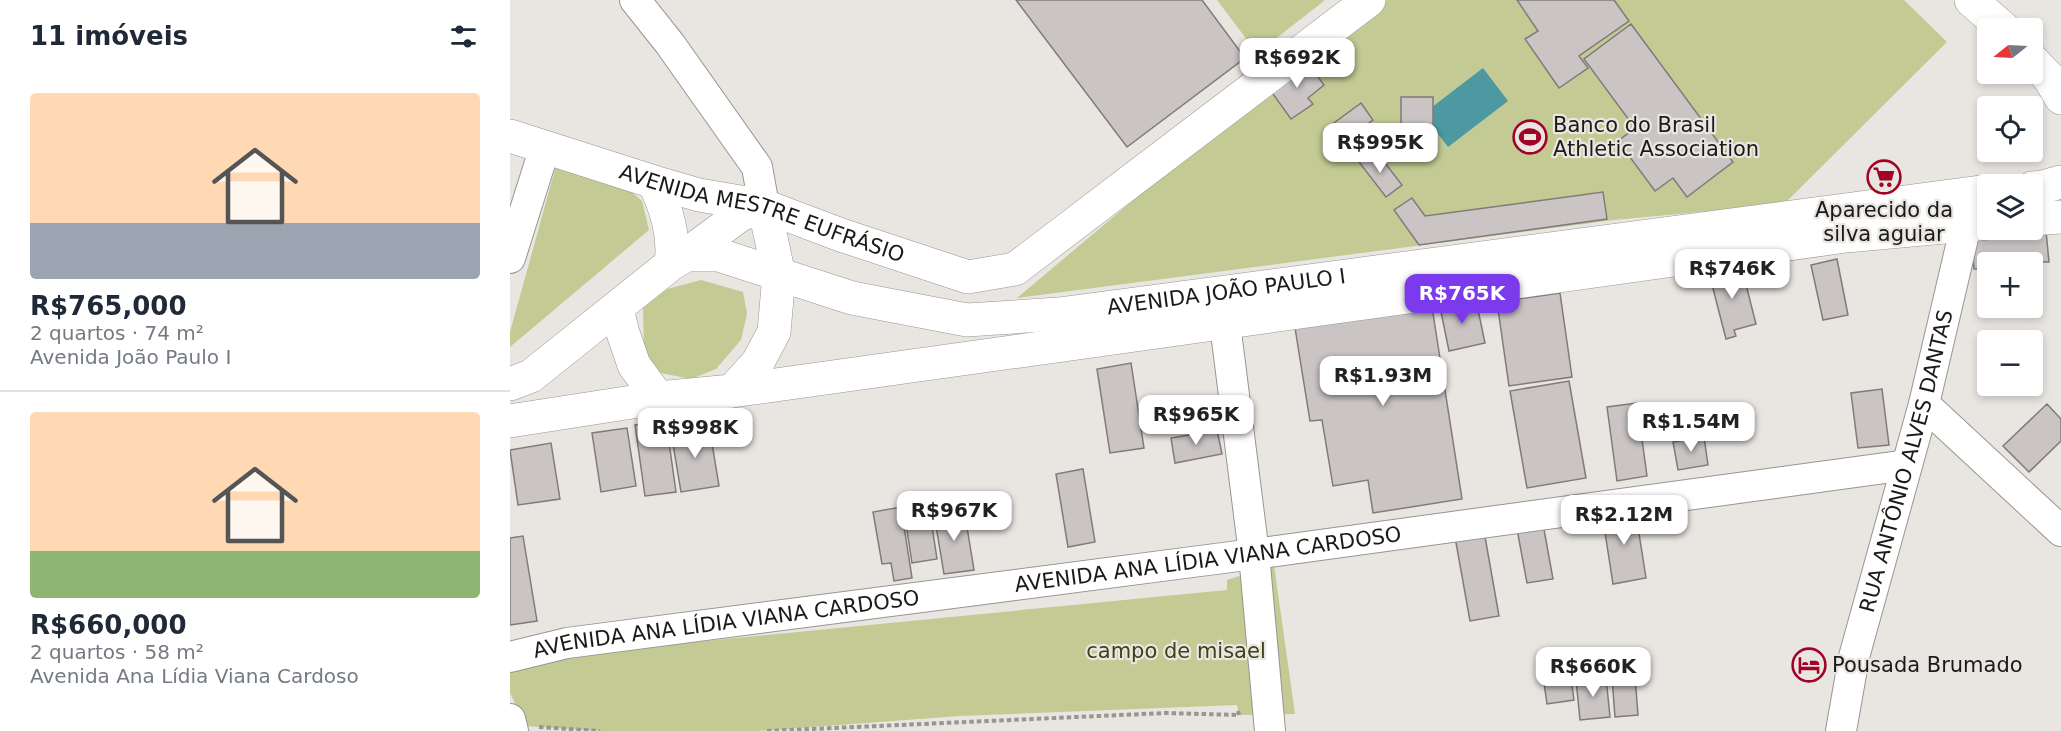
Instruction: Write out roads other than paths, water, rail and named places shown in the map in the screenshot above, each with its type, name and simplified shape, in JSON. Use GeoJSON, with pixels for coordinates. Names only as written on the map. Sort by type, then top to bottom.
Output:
{"type":"FeatureCollection","features":[{"type":"Feature","properties":{"kind":"main road","name":"AVENIDA MESTRE EUFRÁSIO"},"geometry":{"type":"LineString","coordinates":[[510,136],[699,195],[764,206],[841,235],[968,277],[1015,269],[1369,0]]}},
{"type":"Feature","properties":{"kind":"main road"},"geometry":{"type":"LineString","coordinates":[[1971,0],[1991,18]]}},
{"type":"Feature","properties":{"kind":"main road"},"geometry":{"type":"LineString","coordinates":[[654,182],[664,204],[679,260]]}},
{"type":"Feature","properties":{"kind":"main road"},"geometry":{"type":"LineString","coordinates":[[2043,187],[2061,182]]}},
{"type":"Feature","properties":{"kind":"main road","name":"AVENIDA JOÃO PAULO I"},"geometry":{"type":"LineString","coordinates":[[679,260],[719,255],[852,298],[967,320],[1059,314],[1976,192]]}},
{"type":"Feature","properties":{"kind":"main road"},"geometry":{"type":"LineString","coordinates":[[510,384],[531,376],[740,214],[764,206],[780,275],[774,332],[758,362],[732,390]]}},
{"type":"Feature","properties":{"kind":"main road"},"geometry":{"type":"LineString","coordinates":[[2043,218],[2061,217]]}},
{"type":"Feature","properties":{"kind":"main road","name":"AVENIDA JOÃO PAULO I"},"geometry":{"type":"LineString","coordinates":[[510,422],[658,398],[1225,324],[1846,236],[1977,224]]}},
{"type":"Feature","properties":{"kind":"main road"},"geometry":{"type":"LineString","coordinates":[[617,309],[634,365],[658,398]]}},
{"type":"Feature","properties":{"kind":"street"},"geometry":{"type":"LineString","coordinates":[[635,0],[670,44],[757,167],[764,206]]}},
{"type":"Feature","properties":{"kind":"street"},"geometry":{"type":"LineString","coordinates":[[510,258],[545,147]]}},
{"type":"Feature","properties":{"kind":"street","name":"RUA ANTÔNIO ALVES DANTAS"},"geometry":{"type":"LineString","coordinates":[[1841,731],[1854,657],[1977,224],[1976,192]]}},
{"type":"Feature","properties":{"kind":"street"},"geometry":{"type":"LineString","coordinates":[[1225,324],[1254,554],[1270,731]]}},
{"type":"Feature","properties":{"kind":"street"},"geometry":{"type":"LineString","coordinates":[[1924,404],[2061,531]]}},
{"type":"Feature","properties":{"kind":"street","name":"AVENIDA ANA LÍDIA VIANA CARDOSO"},"geometry":{"type":"LineString","coordinates":[[510,657],[567,643],[1254,554],[1907,465]]}},
{"type":"Feature","properties":{"kind":"water"},"geometry":{"type":"Polygon","coordinates":[[[1483,68],[1508,101],[1448,147],[1423,114],[1483,68]]]}},
{"type":"Feature","properties":{"kind":"place","name":"Banco do Brasil Athletic Association"},"geometry":{"type":"Point","coordinates":[1530,137]}},
{"type":"Feature","properties":{"kind":"place","name":"Aparecido da silva aguiar"},"geometry":{"type":"Point","coordinates":[1884,177]}},
{"type":"Feature","properties":{"kind":"place","name":"Pousada Brumado"},"geometry":{"type":"Point","coordinates":[1809,665]}},
{"type":"Feature","properties":{"kind":"park label","name":"campo de misael"},"geometry":{"type":"Point","coordinates":[1176,651]}}]}
